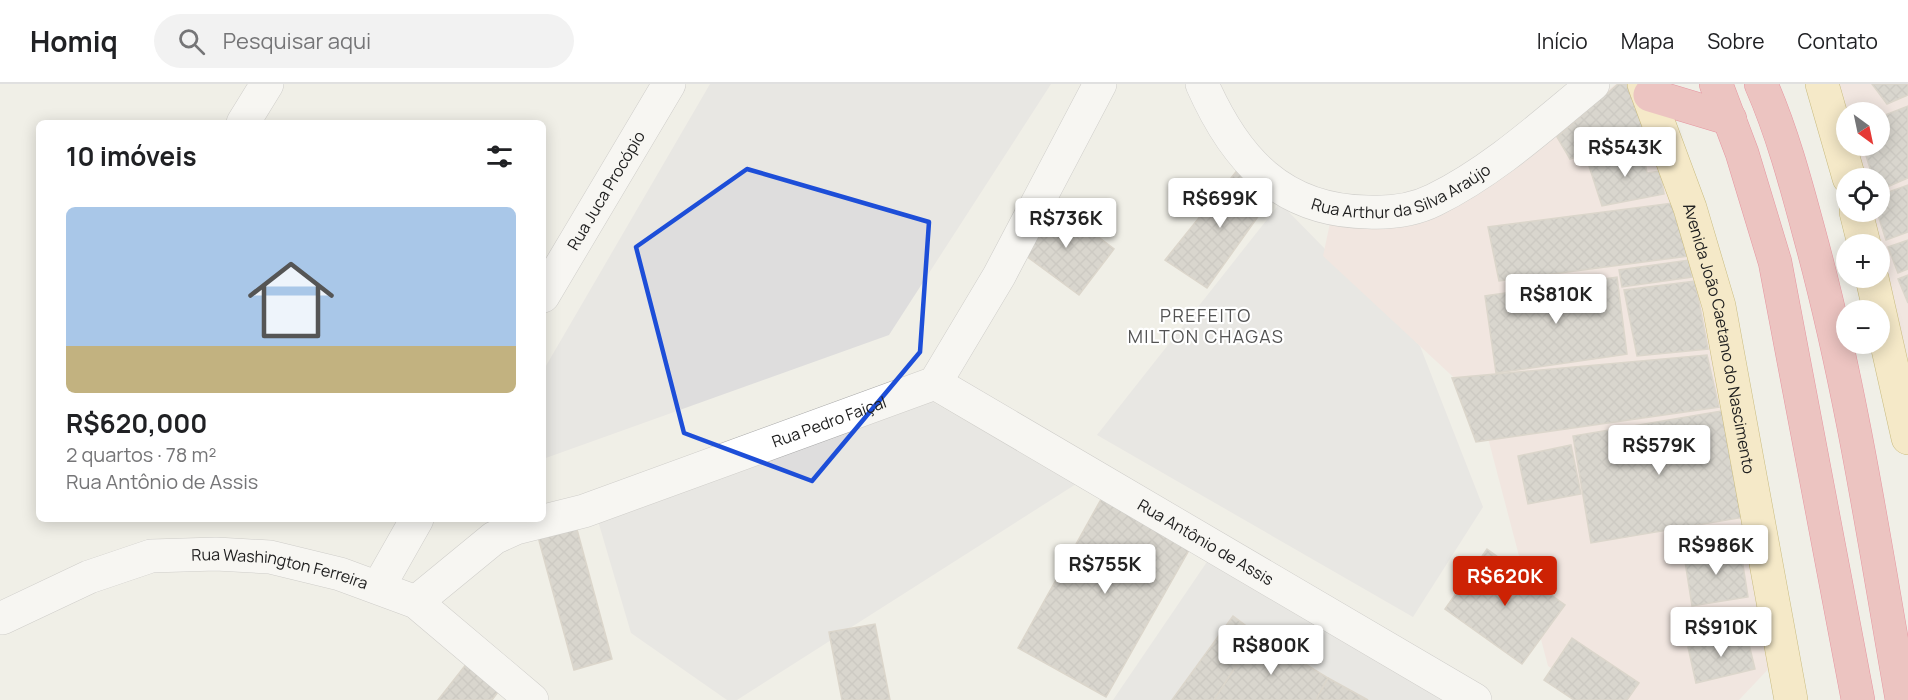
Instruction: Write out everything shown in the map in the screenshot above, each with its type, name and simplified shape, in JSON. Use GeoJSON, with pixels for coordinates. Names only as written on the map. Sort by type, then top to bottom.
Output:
{"type":"FeatureCollection","features":[{"type":"Feature","properties":{"kind":"highway"},"geometry":{"type":"LineString","coordinates":[[1716,84],[1730,119],[1775,262],[1820,511],[1858,700]]}},
{"type":"Feature","properties":{"kind":"highway"},"geometry":{"type":"LineString","coordinates":[[1761,84],[1793,174],[1827,299],[1855,428],[1902,700]]}},
{"type":"Feature","properties":{"kind":"highway"},"geometry":{"type":"LineString","coordinates":[[1647,90],[1730,119]]}},
{"type":"Feature","properties":{"kind":"main road"},"geometry":{"type":"LineString","coordinates":[[1822,84],[1846,168]]}},
{"type":"Feature","properties":{"kind":"main road","name":"Avenida João Caetano do Nascimento"},"geometry":{"type":"LineString","coordinates":[[1647,90],[1690,207],[1719,306],[1791,700]]}},
{"type":"Feature","properties":{"kind":"main road"},"geometry":{"type":"LineString","coordinates":[[1874,288],[1908,438]]}},
{"type":"Feature","properties":{"kind":"street"},"geometry":{"type":"LineString","coordinates":[[245,120],[267,84]]}},
{"type":"Feature","properties":{"kind":"street","name":"Rua Juca Procópio"},"geometry":{"type":"LineString","coordinates":[[546,292],[669,84]]}},
{"type":"Feature","properties":{"kind":"street"},"geometry":{"type":"LineString","coordinates":[[935,382],[999,276],[1100,84]]}},
{"type":"Feature","properties":{"kind":"street","name":"Rua Arthur da Silva Araújo"},"geometry":{"type":"LineString","coordinates":[[1202,84],[1230,139],[1268,180],[1305,202],[1345,212],[1390,213],[1431,201],[1469,182],[1593,84]]}},
{"type":"Feature","properties":{"kind":"street","name":"Rua Pedro Faiçal"},"geometry":{"type":"LineString","coordinates":[[546,520],[584,511],[935,382]]}},
{"type":"Feature","properties":{"kind":"street","name":"Rua Antônio de Assis"},"geometry":{"type":"LineString","coordinates":[[935,382],[1475,700]]}},
{"type":"Feature","properties":{"kind":"street"},"geometry":{"type":"LineString","coordinates":[[380,586],[415,522]]}},
{"type":"Feature","properties":{"kind":"street","name":"Rua Pedro Faiçal"},"geometry":{"type":"LineString","coordinates":[[416,602],[494,538],[516,528],[540,522]]}},
{"type":"Feature","properties":{"kind":"street","name":"Rua Washington Ferreira"},"geometry":{"type":"LineString","coordinates":[[2,618],[89,577],[151,556],[216,554],[270,557],[380,586],[416,602],[532,700]]}},
{"type":"Feature","properties":{"kind":"highlighted area"},"geometry":{"type":"Polygon","coordinates":[[[747,169],[929,222],[920,352],[812,481],[684,433],[636,247],[747,169]]]}},
{"type":"Feature","properties":{"kind":"shaded area"},"geometry":{"type":"Polygon","coordinates":[[[710,84],[1051,84],[889,335],[546,458],[546,366],[710,84]]]}},
{"type":"Feature","properties":{"kind":"shaded area"},"geometry":{"type":"Polygon","coordinates":[[[1616,84],[1636,84],[1708,321],[1774,663],[1739,700],[1601,700],[1548,666],[1478,400],[1323,256],[1330,223],[1517,159],[1616,84]]]}},
{"type":"Feature","properties":{"kind":"shaded area"},"geometry":{"type":"Polygon","coordinates":[[[1838,84],[1908,84],[1908,383],[1889,288],[1890,234],[1877,234],[1872,222],[1890,222],[1890,168],[1858,168],[1856,156],[1890,156],[1890,102],[1843,102],[1838,84]]]}},
{"type":"Feature","properties":{"kind":"shaded area"},"geometry":{"type":"Polygon","coordinates":[[[1280,203],[1420,346],[1483,507],[1413,617],[1097,435],[1280,203]]]}},
{"type":"Feature","properties":{"kind":"shaded area"},"geometry":{"type":"Polygon","coordinates":[[[917,393],[1076,484],[737,700],[727,700],[631,633],[591,497],[917,393]]]}},
{"type":"Feature","properties":{"kind":"shaded area"},"geometry":{"type":"Polygon","coordinates":[[[1213,553],[1448,700],[1113,700],[1213,553]]]}},
{"type":"Feature","properties":{"kind":"building"},"geometry":{"type":"Polygon","coordinates":[[[1618,84],[1636,84],[1652,132],[1570,159],[1557,137],[1618,84]]]}},
{"type":"Feature","properties":{"kind":"building"},"geometry":{"type":"Polygon","coordinates":[[[1872,84],[1908,84],[1908,95],[1890,103],[1886,102],[1872,84]]]}},
{"type":"Feature","properties":{"kind":"building"},"geometry":{"type":"Polygon","coordinates":[[[1908,106],[1908,178],[1890,186],[1890,168],[1870,168],[1866,156],[1890,156],[1890,113],[1908,106]]]}},
{"type":"Feature","properties":{"kind":"building"},"geometry":{"type":"Polygon","coordinates":[[[1642,147],[1647,173],[1660,171],[1664,194],[1602,206],[1588,163],[1642,147]]]}},
{"type":"Feature","properties":{"kind":"building"},"geometry":{"type":"Polygon","coordinates":[[[1239,168],[1272,197],[1207,288],[1165,260],[1239,168]]]}},
{"type":"Feature","properties":{"kind":"building"},"geometry":{"type":"Polygon","coordinates":[[[1908,185],[1908,232],[1890,239],[1890,234],[1884,234],[1880,222],[1890,222],[1890,191],[1908,185]]]}},
{"type":"Feature","properties":{"kind":"building"},"geometry":{"type":"Polygon","coordinates":[[[1054,203],[1114,249],[1079,295],[1018,250],[1054,203]]]}},
{"type":"Feature","properties":{"kind":"building"},"geometry":{"type":"Polygon","coordinates":[[[1673,203],[1688,256],[1499,281],[1488,227],[1673,203]]]}},
{"type":"Feature","properties":{"kind":"building"},"geometry":{"type":"Polygon","coordinates":[[[1908,240],[1908,269],[1898,273],[1890,246],[1908,240]]]}},
{"type":"Feature","properties":{"kind":"building"},"geometry":{"type":"Polygon","coordinates":[[[1689,260],[1692,277],[1622,287],[1619,270],[1689,260]]]}},
{"type":"Feature","properties":{"kind":"building"},"geometry":{"type":"Polygon","coordinates":[[[1908,275],[1908,303],[1898,279],[1908,275]]]}},
{"type":"Feature","properties":{"kind":"building"},"geometry":{"type":"Polygon","coordinates":[[[1617,277],[1627,354],[1496,373],[1485,296],[1617,277]]]}},
{"type":"Feature","properties":{"kind":"building"},"geometry":{"type":"Polygon","coordinates":[[[1695,281],[1708,349],[1637,356],[1624,290],[1695,281]]]}},
{"type":"Feature","properties":{"kind":"building"},"geometry":{"type":"Polygon","coordinates":[[[1707,355],[1719,407],[1476,442],[1452,378],[1707,355]]]}},
{"type":"Feature","properties":{"kind":"building"},"geometry":{"type":"Polygon","coordinates":[[[1727,410],[1745,517],[1591,543],[1573,436],[1727,410]]]}},
{"type":"Feature","properties":{"kind":"building"},"geometry":{"type":"Polygon","coordinates":[[[1571,445],[1581,494],[1528,504],[1518,456],[1571,445]]]}},
{"type":"Feature","properties":{"kind":"building"},"geometry":{"type":"Polygon","coordinates":[[[1104,494],[1193,543],[1106,697],[1018,648],[1104,494]]]}},
{"type":"Feature","properties":{"kind":"building"},"geometry":{"type":"Polygon","coordinates":[[[575,522],[612,659],[574,670],[537,533],[575,522]]]}},
{"type":"Feature","properties":{"kind":"building"},"geometry":{"type":"Polygon","coordinates":[[[1740,546],[1748,597],[1692,606],[1684,555],[1740,546]]]}},
{"type":"Feature","properties":{"kind":"building"},"geometry":{"type":"Polygon","coordinates":[[[1487,549],[1565,605],[1522,664],[1445,609],[1487,549]]]}},
{"type":"Feature","properties":{"kind":"building"},"geometry":{"type":"Polygon","coordinates":[[[1233,616],[1257,634],[1214,700],[1172,700],[1233,616]]]}},
{"type":"Feature","properties":{"kind":"building"},"geometry":{"type":"Polygon","coordinates":[[[875,624],[890,700],[842,700],[829,632],[875,624]]]}},
{"type":"Feature","properties":{"kind":"building"},"geometry":{"type":"Polygon","coordinates":[[[1746,632],[1755,669],[1696,683],[1688,647],[1746,632]]]}},
{"type":"Feature","properties":{"kind":"building"},"geometry":{"type":"Polygon","coordinates":[[[1257,634],[1328,678],[1316,700],[1214,700],[1257,634]]]}},
{"type":"Feature","properties":{"kind":"building"},"geometry":{"type":"Polygon","coordinates":[[[1572,638],[1639,683],[1627,700],[1574,700],[1544,680],[1572,638]]]}},
{"type":"Feature","properties":{"kind":"building"},"geometry":{"type":"Polygon","coordinates":[[[471,658],[504,684],[492,700],[438,700],[471,658]]]}},
{"type":"Feature","properties":{"kind":"building"},"geometry":{"type":"Polygon","coordinates":[[[1328,678],[1368,700],[1316,700],[1328,678]]]}},
{"type":"Feature","properties":{"kind":"district","name":"PREFEITO MILTON CHAGAS"},"geometry":{"type":"Point","coordinates":[1206,326]}}]}
